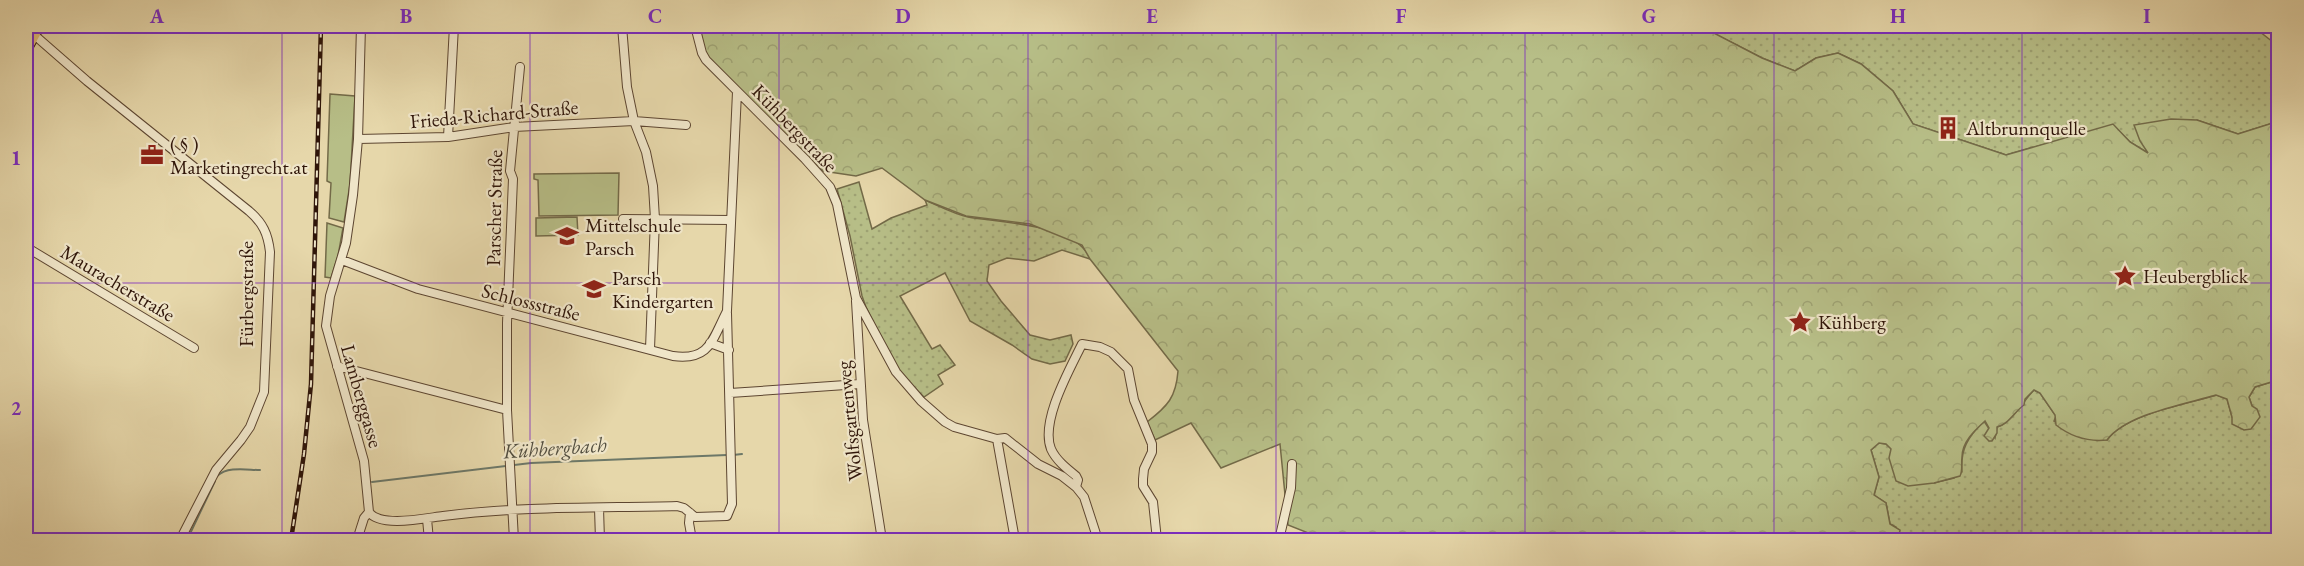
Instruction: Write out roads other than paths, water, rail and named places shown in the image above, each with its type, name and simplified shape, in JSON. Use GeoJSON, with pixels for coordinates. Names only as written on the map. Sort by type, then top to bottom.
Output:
{"type":"FeatureCollection","features":[{"type":"Feature","properties":{"kind":"main road"},"geometry":{"type":"LineString","coordinates":[[26,46],[35,29]]}},
{"type":"Feature","properties":{"kind":"street","name":"Lamberggasse"},"geometry":{"type":"LineString","coordinates":[[361,26],[358,139],[350,219],[342,260],[330,296],[326,326],[363,461],[369,512]]}},
{"type":"Feature","properties":{"kind":"street"},"geometry":{"type":"LineString","coordinates":[[448,136],[454,26]]}},
{"type":"Feature","properties":{"kind":"street"},"geometry":{"type":"LineString","coordinates":[[622,26],[627,87],[634,121],[651,170],[655,219],[650,349]]}},
{"type":"Feature","properties":{"kind":"street","name":"Kühbergstraße"},"geometry":{"type":"LineString","coordinates":[[695,26],[706,60],[830,187],[837,204],[855,298],[896,372],[934,414],[954,426],[997,439],[1005,438],[1038,464],[1062,476],[1076,487],[1084,497],[1098,540]]}},
{"type":"Feature","properties":{"kind":"street","name":"Fürbergstraße"},"geometry":{"type":"LineString","coordinates":[[35,29],[95,88],[261,221],[266,231],[270,252],[264,392],[250,427],[216,470],[180,540]]}},
{"type":"Feature","properties":{"kind":"street","name":"Parscher Straße"},"geometry":{"type":"LineString","coordinates":[[514,540],[507,410],[508,314],[513,179],[510,171],[520,67]]}},
{"type":"Feature","properties":{"kind":"street"},"geometry":{"type":"LineString","coordinates":[[357,540],[364,518],[369,512],[373,517],[385,520],[427,519],[513,510],[677,506],[684,508],[695,517],[727,516],[729,514],[732,504],[726,311],[737,92]]}},
{"type":"Feature","properties":{"kind":"street","name":"Frieda-Richard-Straße"},"geometry":{"type":"LineString","coordinates":[[358,139],[448,136],[514,127],[634,121],[686,125]]}},
{"type":"Feature","properties":{"kind":"street"},"geometry":{"type":"LineString","coordinates":[[623,219],[731,220]]}},
{"type":"Feature","properties":{"kind":"street","name":"Mauracherstraße"},"geometry":{"type":"LineString","coordinates":[[26,247],[194,348]]}},
{"type":"Feature","properties":{"kind":"street","name":"Schlossstraße"},"geometry":{"type":"LineString","coordinates":[[342,260],[418,289],[673,356],[693,357],[702,353],[710,343]]}},
{"type":"Feature","properties":{"kind":"street","name":"Wolfsgartenweg"},"geometry":{"type":"LineString","coordinates":[[855,298],[863,420],[882,540]]}},
{"type":"Feature","properties":{"kind":"street"},"geometry":{"type":"LineString","coordinates":[[726,311],[710,343],[729,350]]}},
{"type":"Feature","properties":{"kind":"street"},"geometry":{"type":"LineString","coordinates":[[1076,487],[1078,480],[1076,476],[1063,465],[1050,447],[1049,427],[1066,375],[1082,344],[1090,344],[1111,352],[1128,369],[1134,400],[1152,444],[1152,452],[1144,469],[1143,486],[1153,502],[1157,540]]}},
{"type":"Feature","properties":{"kind":"street"},"geometry":{"type":"LineString","coordinates":[[337,366],[507,410]]}},
{"type":"Feature","properties":{"kind":"street"},"geometry":{"type":"LineString","coordinates":[[730,393],[860,384]]}},
{"type":"Feature","properties":{"kind":"street"},"geometry":{"type":"LineString","coordinates":[[997,439],[1015,540]]}},
{"type":"Feature","properties":{"kind":"street"},"geometry":{"type":"LineString","coordinates":[[1279,540],[1288,504],[1292,464]]}},
{"type":"Feature","properties":{"kind":"street"},"geometry":{"type":"LineString","coordinates":[[599,508],[600,540]]}},
{"type":"Feature","properties":{"kind":"street"},"geometry":{"type":"LineString","coordinates":[[690,513],[692,540]]}},
{"type":"Feature","properties":{"kind":"street"},"geometry":{"type":"LineString","coordinates":[[427,519],[429,540]]}},
{"type":"Feature","properties":{"kind":"waterway","name":"Kühbergbach"},"geometry":{"type":"LineString","coordinates":[[733,455],[742,454]]}},
{"type":"Feature","properties":{"kind":"waterway","name":"Kühbergbach"},"geometry":{"type":"LineString","coordinates":[[372,482],[531,463],[727,455]]}},
{"type":"Feature","properties":{"kind":"waterway","name":"Kühbergbach"},"geometry":{"type":"LineString","coordinates":[[217,476],[232,470],[260,470]]}},
{"type":"Feature","properties":{"kind":"waterway","name":"Kühbergbach"},"geometry":{"type":"LineString","coordinates":[[187,540],[215,481]]}},
{"type":"Feature","properties":{"kind":"railway"},"geometry":{"type":"LineString","coordinates":[[291,540],[304,454],[311,384],[321,26]]}},
{"type":"Feature","properties":{"kind":"place","name":"Altbrunnquelle"},"geometry":{"type":"Point","coordinates":[1948,128]}},
{"type":"Feature","properties":{"kind":"place","name":"( § ) Marketingrecht.at"},"geometry":{"type":"Point","coordinates":[152,155]}},
{"type":"Feature","properties":{"kind":"place","name":"Mittelschule Parsch"},"geometry":{"type":"Point","coordinates":[567,236]}},
{"type":"Feature","properties":{"kind":"place","name":"Heubergblick"},"geometry":{"type":"Point","coordinates":[2125,276]}},
{"type":"Feature","properties":{"kind":"place","name":"Parsch Kindergarten"},"geometry":{"type":"Point","coordinates":[594,289]}},
{"type":"Feature","properties":{"kind":"place","name":"Kühberg"},"geometry":{"type":"Point","coordinates":[1800,322]}}]}
